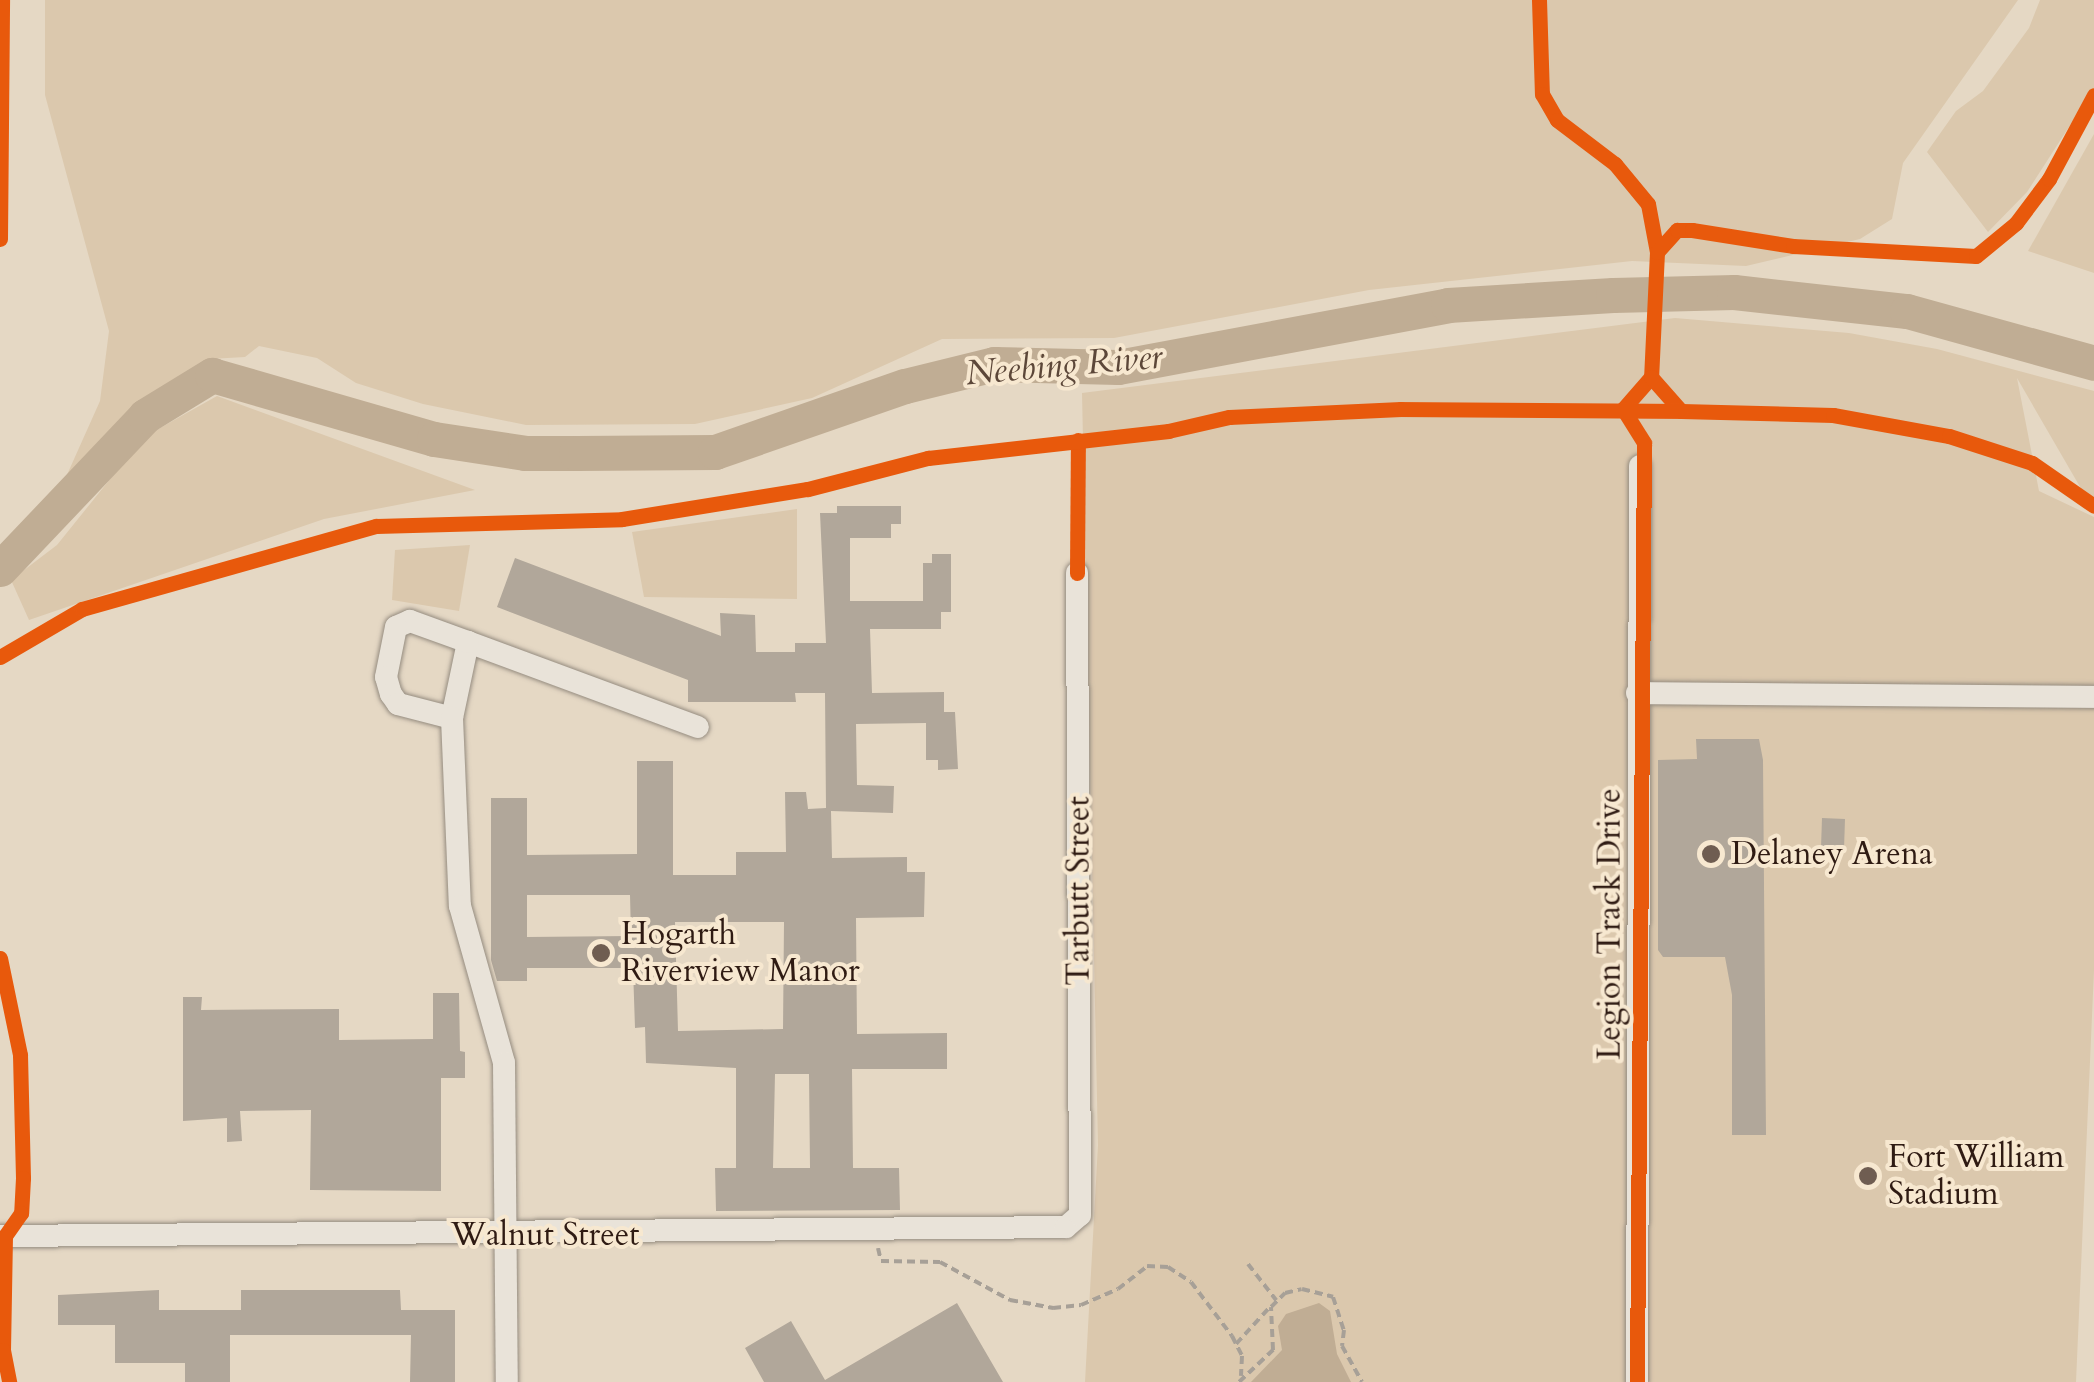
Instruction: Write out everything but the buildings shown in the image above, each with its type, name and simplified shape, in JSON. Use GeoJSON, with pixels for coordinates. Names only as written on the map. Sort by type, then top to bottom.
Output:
{"type":"FeatureCollection","features":[{"type":"Feature","properties":{"kind":"street","name":"Legion Track Drive"},"geometry":{"type":"LineString","coordinates":[[1637,1382],[1640,466]]}},
{"type":"Feature","properties":{"kind":"street","name":"Tarbutt Street"},"geometry":{"type":"LineString","coordinates":[[1078,573],[1080,1210]]}},
{"type":"Feature","properties":{"kind":"street"},"geometry":{"type":"LineString","coordinates":[[452,718],[398,704],[386,677],[389,638],[410,622],[698,727]]}},
{"type":"Feature","properties":{"kind":"street"},"geometry":{"type":"LineString","coordinates":[[468,642],[452,718],[460,906],[504,1063],[507,1382]]}},
{"type":"Feature","properties":{"kind":"street"},"geometry":{"type":"LineString","coordinates":[[1637,693],[2094,697]]}},
{"type":"Feature","properties":{"kind":"street","name":"Walnut Street"},"geometry":{"type":"LineString","coordinates":[[0,1236],[1044,1231],[1066,1227],[1080,1210]]}},
{"type":"Feature","properties":{"kind":"path"},"geometry":{"type":"LineString","coordinates":[[878,1232],[881,1262],[940,1262],[1010,1300],[1052,1308],[1082,1305],[1118,1289],[1147,1266],[1168,1267],[1191,1282],[1236,1344],[1240,1379]]}},
{"type":"Feature","properties":{"kind":"path"},"geometry":{"type":"LineString","coordinates":[[1248,1264],[1277,1300]]}},
{"type":"Feature","properties":{"kind":"path"},"geometry":{"type":"LineString","coordinates":[[1236,1344],[1250,1321],[1277,1300],[1302,1289],[1333,1297],[1342,1346],[1362,1382]]}},
{"type":"Feature","properties":{"kind":"path"},"geometry":{"type":"LineString","coordinates":[[1240,1379],[1273,1350],[1271,1307]]}},
{"type":"Feature","properties":{"kind":"shaded area"},"geometry":{"type":"Polygon","coordinates":[[[45,0],[2018,0],[1903,163],[1892,219],[1860,239],[1746,266],[1632,261],[1369,290],[1114,338],[942,339],[812,398],[695,424],[526,425],[423,404],[356,383],[317,358],[259,346],[245,357],[210,359],[212,375],[145,416],[65,505],[66,477],[100,401],[109,331],[45,95],[45,0]]]}},
{"type":"Feature","properties":{"kind":"shaded area"},"geometry":{"type":"Polygon","coordinates":[[[2040,0],[2094,0],[2094,88],[2027,192],[1988,232],[1927,152],[1956,111],[1983,91],[2029,28],[2040,0]]]}},
{"type":"Feature","properties":{"kind":"shaded area"},"geometry":{"type":"Polygon","coordinates":[[[2094,134],[2094,273],[2028,251],[2094,134]]]}},
{"type":"Feature","properties":{"kind":"shaded area"},"geometry":{"type":"Polygon","coordinates":[[[1675,318],[1849,333],[1937,349],[2094,391],[2094,511],[2017,378],[2039,491],[2094,517],[2094,970],[2076,1382],[1085,1382],[1098,1145],[1082,393],[1675,318]]]}},
{"type":"Feature","properties":{"kind":"shaded area"},"geometry":{"type":"Polygon","coordinates":[[[217,396],[475,490],[324,519],[29,620],[11,580],[57,545],[144,437],[217,396]]]}},
{"type":"Feature","properties":{"kind":"shaded area"},"geometry":{"type":"Polygon","coordinates":[[[797,509],[797,599],[644,597],[632,532],[797,509]]]}},
{"type":"Feature","properties":{"kind":"shaded area"},"geometry":{"type":"Polygon","coordinates":[[[470,545],[459,611],[392,600],[395,550],[470,545]]]}},
{"type":"Feature","properties":{"kind":"shaded area"},"geometry":{"type":"Polygon","coordinates":[[[1319,1303],[1330,1311],[1337,1354],[1351,1382],[1251,1382],[1282,1350],[1278,1326],[1286,1314],[1319,1303]]]}},
{"type":"Feature","properties":{"kind":"waterway","name":"Neebing River"},"geometry":{"type":"LineString","coordinates":[[0,569],[145,416],[212,375],[434,439],[525,453],[576,453],[715,452],[905,386],[994,364],[1118,367],[1448,305],[1613,295],[1734,292],[1907,311],[2094,363]]}},
{"type":"Feature","properties":{"kind":"cycle path"},"geometry":{"type":"LineString","coordinates":[[0,239],[2,0]]}},
{"type":"Feature","properties":{"kind":"cycle path"},"geometry":{"type":"LineString","coordinates":[[1539,0],[1542,94],[1557,120],[1615,164],[1648,204],[1657,252],[1651,377],[1623,409]]}},
{"type":"Feature","properties":{"kind":"cycle path"},"geometry":{"type":"LineString","coordinates":[[1657,252],[1677,230],[1692,230],[1793,246],[1976,256],[2016,223],[2049,179],[2094,95]]}},
{"type":"Feature","properties":{"kind":"cycle path"},"geometry":{"type":"LineString","coordinates":[[1651,377],[1681,411],[1833,415],[1949,436],[2032,463],[2094,506]]}},
{"type":"Feature","properties":{"kind":"cycle path"},"geometry":{"type":"LineString","coordinates":[[0,657],[82,609],[376,526],[622,519],[808,489],[928,458],[1168,431],[1229,417],[1401,409],[1681,411]]}},
{"type":"Feature","properties":{"kind":"cycle path"},"geometry":{"type":"LineString","coordinates":[[1623,409],[1644,443],[1637,1382]]}},
{"type":"Feature","properties":{"kind":"cycle path"},"geometry":{"type":"LineString","coordinates":[[1077,573],[1078,440]]}},
{"type":"Feature","properties":{"kind":"cycle path"},"geometry":{"type":"LineString","coordinates":[[0,958],[20,1055],[23,1178],[21,1213],[5,1236],[3,1350],[9,1382]]}},
{"type":"Feature","properties":{"kind":"place","name":"Delaney Arena"},"geometry":{"type":"Point","coordinates":[1711,854]}},
{"type":"Feature","properties":{"kind":"place","name":"Hogarth Riverview Manor"},"geometry":{"type":"Point","coordinates":[601,953]}},
{"type":"Feature","properties":{"kind":"place","name":"Fort William Stadium"},"geometry":{"type":"Point","coordinates":[1868,1176]}}]}
